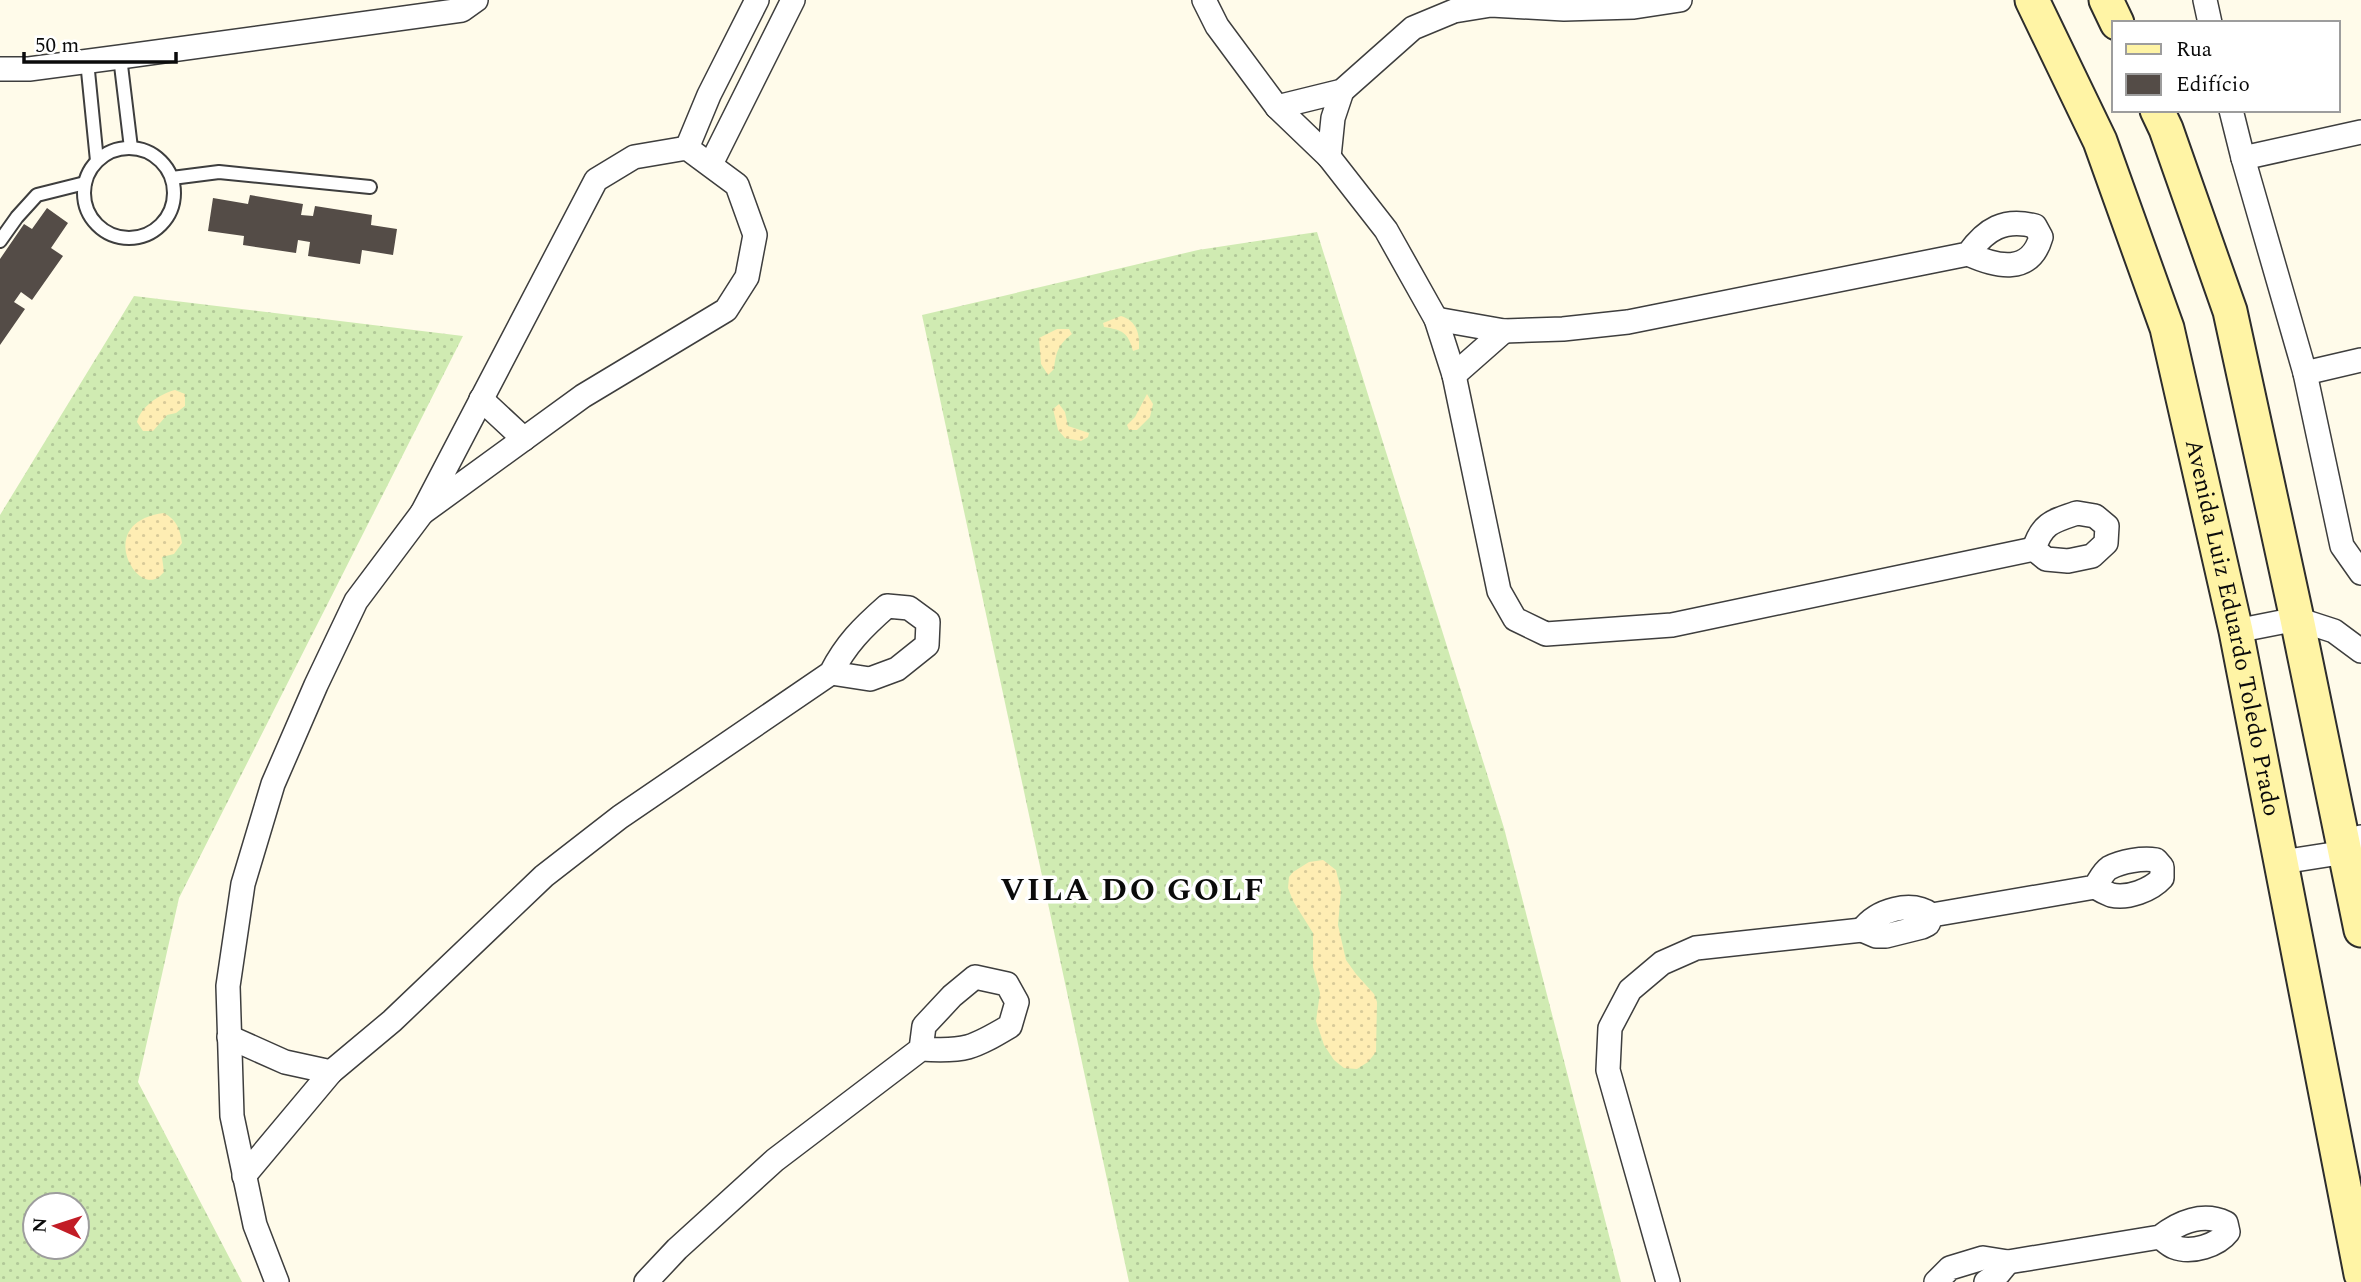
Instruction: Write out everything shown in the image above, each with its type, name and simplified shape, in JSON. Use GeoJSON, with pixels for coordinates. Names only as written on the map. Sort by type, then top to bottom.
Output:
{"type":"FeatureCollection","features":[{"type":"Feature","properties":{"kind":"main road","name":"Avenida Luiz Eduardo Toledo Prado"},"geometry":{"type":"LineString","coordinates":[[2032,0],[2100,141],[2167,328],[2236,631],[2361,1274]]}},
{"type":"Feature","properties":{"kind":"main road"},"geometry":{"type":"LineString","coordinates":[[2106,0],[2116,21]]}},
{"type":"Feature","properties":{"kind":"main road"},"geometry":{"type":"LineString","coordinates":[[2158,112],[2230,312],[2297,620],[2353,844],[2361,930]]}},
{"type":"Feature","properties":{"kind":"street"},"geometry":{"type":"LineString","coordinates":[[0,69],[29,69],[462,10],[476,0]]}},
{"type":"Feature","properties":{"kind":"street"},"geometry":{"type":"LineString","coordinates":[[687,148],[709,95],[757,0]]}},
{"type":"Feature","properties":{"kind":"street"},"geometry":{"type":"LineString","coordinates":[[711,164],[793,0]]}},
{"type":"Feature","properties":{"kind":"street"},"geometry":{"type":"LineString","coordinates":[[1204,0],[1217,26],[1277,107],[1329,157],[1386,230],[1436,319],[1454,375],[1499,591],[1515,619],[1545,634],[1672,625],[2034,549]]}},
{"type":"Feature","properties":{"kind":"street"},"geometry":{"type":"LineString","coordinates":[[1277,107],[1342,91],[1413,28],[1454,11],[1491,5],[1564,9],[1634,6],[1680,0]]}},
{"type":"Feature","properties":{"kind":"street"},"geometry":{"type":"LineString","coordinates":[[2205,0],[2210,21]]}},
{"type":"Feature","properties":{"kind":"street"},"geometry":{"type":"LineString","coordinates":[[1329,157],[1333,118],[1342,91]]}},
{"type":"Feature","properties":{"kind":"street"},"geometry":{"type":"LineString","coordinates":[[2232,112],[2305,373],[2342,546],[2361,573]]}},
{"type":"Feature","properties":{"kind":"street"},"geometry":{"type":"LineString","coordinates":[[2243,158],[2361,132]]}},
{"type":"Feature","properties":{"kind":"street"},"geometry":{"type":"LineString","coordinates":[[277,1282],[255,1226],[232,1116],[228,986],[243,884],[274,784],[316,685],[356,601],[422,513],[596,180],[634,157],[687,148],[737,185],[755,235],[747,277],[726,310],[583,396],[422,513]]}},
{"type":"Feature","properties":{"kind":"street"},"geometry":{"type":"LineString","coordinates":[[1436,319],[1504,331],[1563,329],[1628,322],[1968,254]]}},
{"type":"Feature","properties":{"kind":"street"},"geometry":{"type":"LineString","coordinates":[[1454,375],[1504,331]]}},
{"type":"Feature","properties":{"kind":"street"},"geometry":{"type":"LineString","coordinates":[[2305,373],[2361,360]]}},
{"type":"Feature","properties":{"kind":"street"},"geometry":{"type":"LineString","coordinates":[[481,399],[524,439]]}},
{"type":"Feature","properties":{"kind":"street"},"geometry":{"type":"LineString","coordinates":[[2236,631],[2297,620],[2334,631],[2361,651]]}},
{"type":"Feature","properties":{"kind":"street"},"geometry":{"type":"LineString","coordinates":[[244,1176],[331,1072],[392,1021],[544,876],[620,817],[831,673]]}},
{"type":"Feature","properties":{"kind":"street"},"geometry":{"type":"LineString","coordinates":[[2281,862],[2353,844]]}},
{"type":"Feature","properties":{"kind":"street"},"geometry":{"type":"LineString","coordinates":[[1668,1282],[1608,1070],[1611,1028],[1630,990],[1662,963],[1696,948],[1861,930],[1869,920],[1880,914],[1914,907],[1932,915],[2095,887]]}},
{"type":"Feature","properties":{"kind":"street"},"geometry":{"type":"LineString","coordinates":[[229,1037],[285,1062],[331,1072]]}},
{"type":"Feature","properties":{"kind":"street"},"geometry":{"type":"LineString","coordinates":[[646,1282],[775,1160],[921,1049]]}},
{"type":"Feature","properties":{"kind":"street"},"geometry":{"type":"LineString","coordinates":[[1936,1282],[1950,1268],[1983,1258],[2008,1262],[2160,1237]]}},
{"type":"Feature","properties":{"kind":"street"},"geometry":{"type":"LineString","coordinates":[[1986,1282],[2008,1262]]}},
{"type":"Feature","properties":{"kind":"lane"},"geometry":{"type":"LineString","coordinates":[[120,57],[131,148]]}},
{"type":"Feature","properties":{"kind":"lane"},"geometry":{"type":"LineString","coordinates":[[87,61],[97,161]]}},
{"type":"Feature","properties":{"kind":"lane"},"geometry":{"type":"LineString","coordinates":[[131,148],[156,156],[172,178],[174,193],[172,208],[159,227],[139,237],[117,236],[97,225],[88,213],[84,198],[89,171],[97,161],[107,154],[131,148]]}},
{"type":"Feature","properties":{"kind":"lane"},"geometry":{"type":"LineString","coordinates":[[172,178],[219,172],[370,187]]}},
{"type":"Feature","properties":{"kind":"lane"},"geometry":{"type":"LineString","coordinates":[[0,242],[17,217],[37,195],[85,183]]}},
{"type":"Feature","properties":{"kind":"green space"},"geometry":{"type":"Polygon","coordinates":[[[1317,232],[1504,828],[1621,1282],[1129,1282],[922,315],[1198,250],[1317,232]]]}},
{"type":"Feature","properties":{"kind":"green space"},"geometry":{"type":"Polygon","coordinates":[[[134,296],[463,336],[179,898],[138,1082],[242,1282],[0,1282],[0,515],[134,296]]]}},
{"type":"Feature","properties":{"kind":"sand"},"geometry":{"type":"Polygon","coordinates":[[[1121,316],[1131,321],[1136,329],[1139,349],[1133,351],[1123,333],[1104,327],[1103,323],[1121,316]]]}},
{"type":"Feature","properties":{"kind":"sand"},"geometry":{"type":"Polygon","coordinates":[[[1057,329],[1069,329],[1072,334],[1061,345],[1054,369],[1048,375],[1041,364],[1039,338],[1057,329]]]}},
{"type":"Feature","properties":{"kind":"sand"},"geometry":{"type":"Polygon","coordinates":[[[175,390],[185,394],[185,406],[176,413],[167,415],[153,431],[143,431],[137,422],[139,416],[157,398],[175,390]]]}},
{"type":"Feature","properties":{"kind":"sand"},"geometry":{"type":"Polygon","coordinates":[[[1147,394],[1153,404],[1150,417],[1137,430],[1129,430],[1127,425],[1135,417],[1147,394]]]}},
{"type":"Feature","properties":{"kind":"sand"},"geometry":{"type":"Polygon","coordinates":[[[1059,404],[1065,412],[1068,426],[1089,433],[1088,437],[1081,441],[1065,438],[1058,430],[1053,409],[1059,404]]]}},
{"type":"Feature","properties":{"kind":"sand"},"geometry":{"type":"Polygon","coordinates":[[[164,513],[177,525],[182,543],[174,554],[162,557],[164,572],[161,575],[155,579],[146,579],[137,574],[130,564],[126,540],[132,528],[144,519],[164,513]]]}},
{"type":"Feature","properties":{"kind":"sand"},"geometry":{"type":"Polygon","coordinates":[[[1323,860],[1336,870],[1341,891],[1338,925],[1346,960],[1374,994],[1377,1002],[1376,1052],[1368,1062],[1357,1069],[1344,1068],[1334,1060],[1324,1045],[1316,1021],[1320,993],[1313,967],[1313,933],[1288,888],[1289,877],[1293,872],[1309,862],[1323,860]]]}},
{"type":"Feature","properties":{"kind":"building"},"geometry":{"type":"Polygon","coordinates":[[[250,195],[303,204],[301,215],[313,216],[315,206],[372,215],[371,225],[397,229],[393,255],[362,250],[360,264],[308,256],[310,242],[298,240],[296,253],[243,245],[244,236],[208,231],[213,198],[248,204],[250,195]]]}},
{"type":"Feature","properties":{"kind":"building"},"geometry":{"type":"Polygon","coordinates":[[[47,208],[68,223],[51,248],[63,256],[32,300],[21,292],[14,302],[25,309],[0,345],[0,259],[24,224],[32,229],[47,208]]]}},
{"type":"Feature","properties":{"kind":"district","name":"VILA DO GOLF"},"geometry":{"type":"Point","coordinates":[1133,890]}}]}
